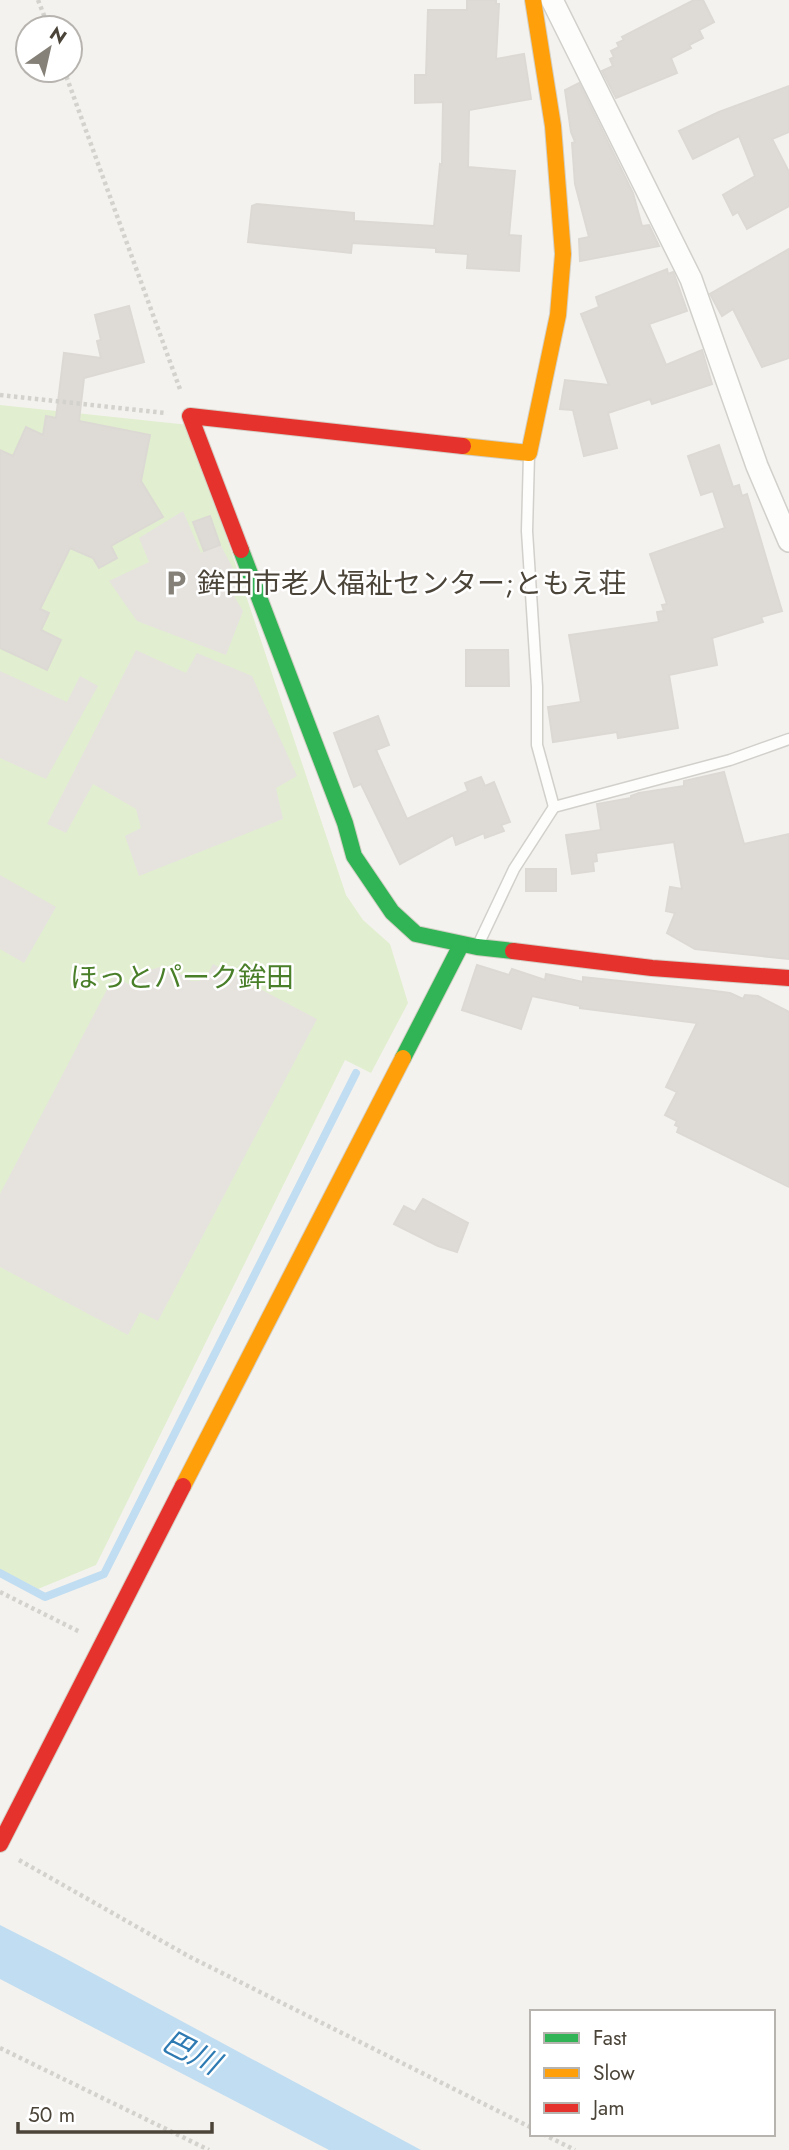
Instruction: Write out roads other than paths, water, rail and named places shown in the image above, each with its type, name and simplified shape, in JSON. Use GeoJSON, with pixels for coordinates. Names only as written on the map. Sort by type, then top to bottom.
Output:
{"type":"FeatureCollection","features":[{"type":"Feature","properties":{"kind":"street"},"geometry":{"type":"LineString","coordinates":[[533,0],[553,125],[563,254],[558,315],[529,453],[190,416],[345,823],[354,856],[392,912],[416,934],[469,946],[652,968],[789,978]]}},
{"type":"Feature","properties":{"kind":"street"},"geometry":{"type":"LineString","coordinates":[[552,0],[691,279],[757,466],[789,541]]}},
{"type":"Feature","properties":{"kind":"street"},"geometry":{"type":"LineString","coordinates":[[0,1844],[102,1644],[469,946]]}},
{"type":"Feature","properties":{"kind":"lane"},"geometry":{"type":"LineString","coordinates":[[529,453],[527,531],[537,687],[537,746],[554,807]]}},
{"type":"Feature","properties":{"kind":"lane"},"geometry":{"type":"LineString","coordinates":[[469,946],[554,807],[730,760],[789,739]]}},
{"type":"Feature","properties":{"kind":"water","name":"巴川"},"geometry":{"type":"Polygon","coordinates":[[[0,1925],[421,2150],[329,2150],[0,1979],[0,1925]]]}},
{"type":"Feature","properties":{"kind":"waterway"},"geometry":{"type":"LineString","coordinates":[[0,1573],[45,1597],[104,1574],[356,1073]]}},
{"type":"Feature","properties":{"kind":"place","name":"鉾田市老人福祉センター;ともえ荘"},"geometry":{"type":"Point","coordinates":[176,583]}},
{"type":"Feature","properties":{"kind":"park label","name":"ほっとパーク鉾田"},"geometry":{"type":"Point","coordinates":[182,977]}}]}
